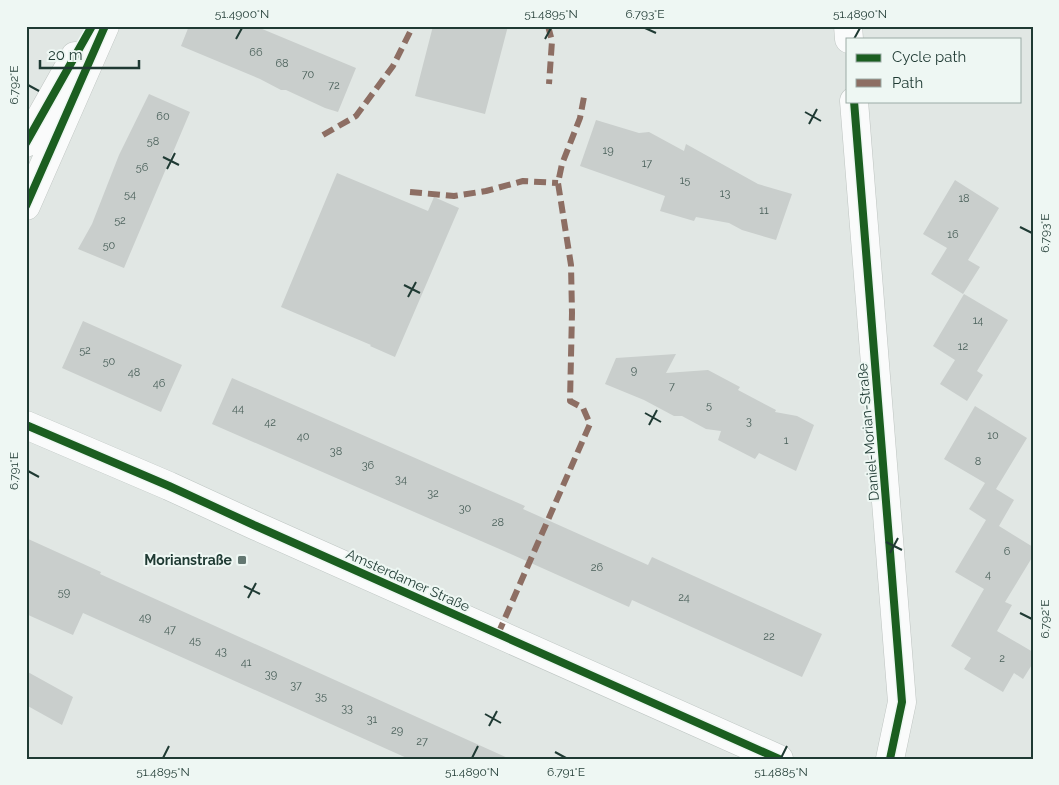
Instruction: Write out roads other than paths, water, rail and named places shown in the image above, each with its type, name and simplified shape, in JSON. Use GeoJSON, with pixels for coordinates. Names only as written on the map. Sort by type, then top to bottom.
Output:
{"type":"FeatureCollection","features":[{"type":"Feature","properties":{"kind":"street"},"geometry":{"type":"LineString","coordinates":[[26,143],[92,26]]}},
{"type":"Feature","properties":{"kind":"street"},"geometry":{"type":"LineString","coordinates":[[26,206],[105,26]]}},
{"type":"Feature","properties":{"kind":"street","name":"Daniel-Morian-Straße"},"geometry":{"type":"LineString","coordinates":[[854,102],[902,702],[890,759]]}},
{"type":"Feature","properties":{"kind":"street","name":"Amsterdamer Straße"},"geometry":{"type":"LineString","coordinates":[[26,425],[169,486],[779,759]]}},
{"type":"Feature","properties":{"kind":"place","name":"Morianstraße"},"geometry":{"type":"Point","coordinates":[242,560]}}]}
